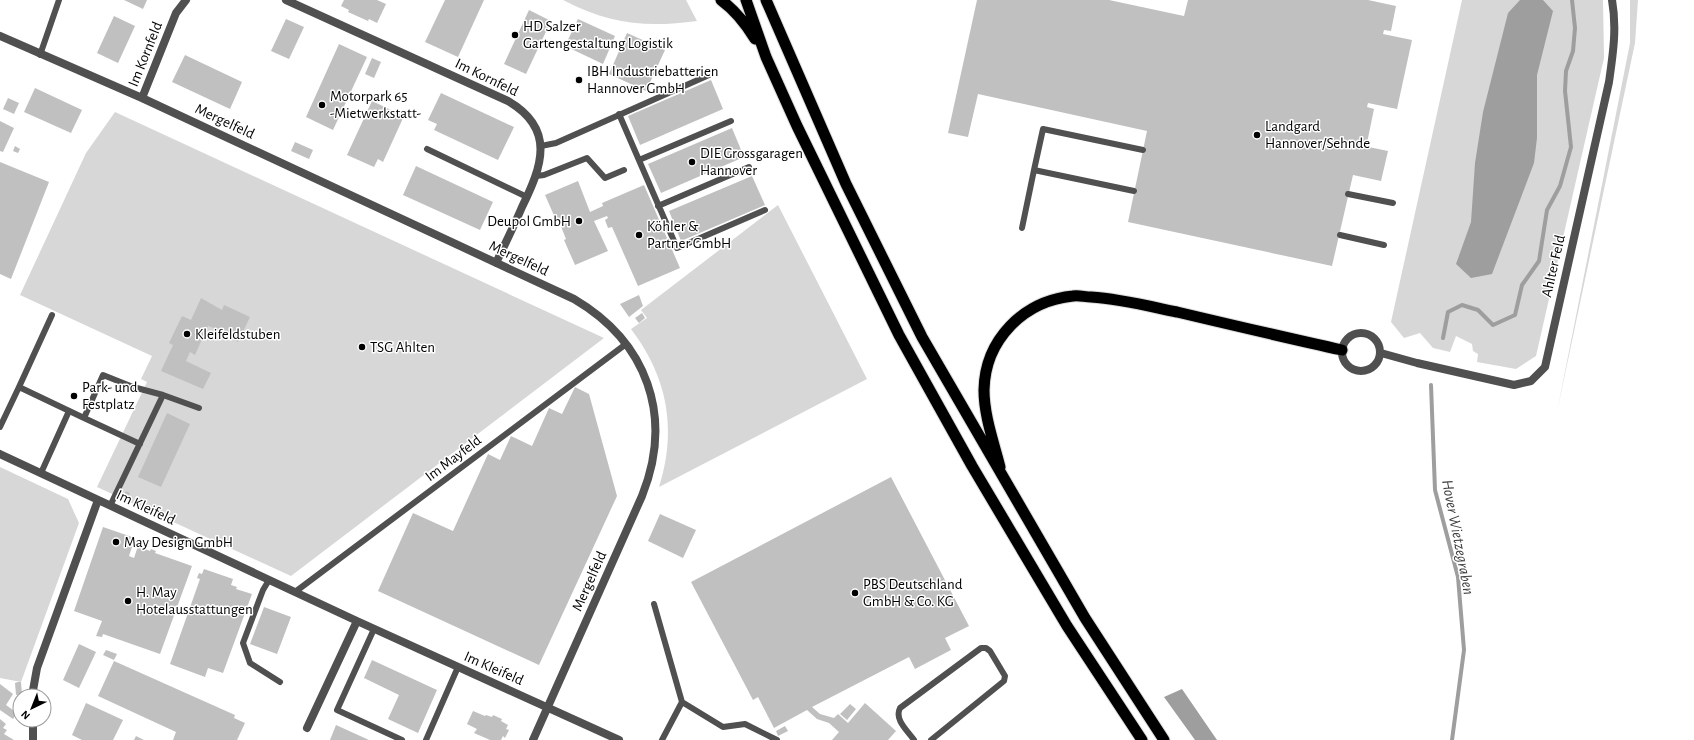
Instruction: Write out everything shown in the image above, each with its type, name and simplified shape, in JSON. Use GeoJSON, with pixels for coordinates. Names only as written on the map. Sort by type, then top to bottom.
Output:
{"type":"FeatureCollection","features":[{"type":"Feature","properties":{"kind":"highway"},"geometry":{"type":"LineString","coordinates":[[721,0],[744,21],[766,57]]}},
{"type":"Feature","properties":{"kind":"highway"},"geometry":{"type":"LineString","coordinates":[[746,0],[766,57],[797,126],[903,342],[972,466],[1067,626],[1142,740]]}},
{"type":"Feature","properties":{"kind":"highway"},"geometry":{"type":"LineString","coordinates":[[766,0],[849,191],[922,337],[1004,481],[1085,618],[1164,740]]}},
{"type":"Feature","properties":{"kind":"highway"},"geometry":{"type":"LineString","coordinates":[[1004,481],[988,420],[984,392],[986,370],[993,349],[1008,328],[1026,313],[1044,303],[1073,296],[1116,298],[1342,350]]}},
{"type":"Feature","properties":{"kind":"street","name":"Im Kornfeld"},"geometry":{"type":"LineString","coordinates":[[142,98],[176,13],[186,0]]}},
{"type":"Feature","properties":{"kind":"street","name":"Im Kornfeld"},"geometry":{"type":"LineString","coordinates":[[286,0],[508,101],[520,109],[530,119],[536,127],[541,146],[539,166],[527,197],[496,263]]}},
{"type":"Feature","properties":{"kind":"street","name":"Ahlter Feld"},"geometry":{"type":"LineString","coordinates":[[1381,353],[1417,363],[1514,385],[1531,381],[1545,367],[1609,82],[1615,38],[1612,0]]}},
{"type":"Feature","properties":{"kind":"street","name":"Mergelfeld"},"geometry":{"type":"LineString","coordinates":[[0,36],[40,55],[142,98],[574,299],[588,308],[615,330],[626,344],[640,366],[651,395],[656,429],[652,464],[642,496],[533,740]]}},
{"type":"Feature","properties":{"kind":"street"},"geometry":{"type":"LineString","coordinates":[[1366,333],[1374,337],[1379,344],[1381,353],[1373,368],[1364,371],[1356,370],[1348,366],[1343,359],[1342,350],[1346,340],[1355,334],[1366,333]]}},
{"type":"Feature","properties":{"kind":"street","name":"Im Kleifeld"},"geometry":{"type":"LineString","coordinates":[[0,454],[374,629],[619,740]]}},
{"type":"Feature","properties":{"kind":"street","name":"Im Kleifeld"},"geometry":{"type":"LineString","coordinates":[[33,688],[37,668],[98,500]]}},
{"type":"Feature","properties":{"kind":"street"},"geometry":{"type":"LineString","coordinates":[[307,728],[357,621]]}},
{"type":"Feature","properties":{"kind":"street"},"geometry":{"type":"LineString","coordinates":[[33,728],[33,740]]}},
{"type":"Feature","properties":{"kind":"lane"},"geometry":{"type":"LineString","coordinates":[[40,55],[59,0]]}},
{"type":"Feature","properties":{"kind":"lane"},"geometry":{"type":"LineString","coordinates":[[541,146],[556,142],[709,75]]}},
{"type":"Feature","properties":{"kind":"lane"},"geometry":{"type":"LineString","coordinates":[[619,114],[677,248],[765,210]]}},
{"type":"Feature","properties":{"kind":"lane"},"geometry":{"type":"LineString","coordinates":[[639,160],[731,121]]}},
{"type":"Feature","properties":{"kind":"lane"},"geometry":{"type":"LineString","coordinates":[[1022,228],[1043,129],[1143,150]]}},
{"type":"Feature","properties":{"kind":"lane"},"geometry":{"type":"LineString","coordinates":[[426,149],[527,197]]}},
{"type":"Feature","properties":{"kind":"lane"},"geometry":{"type":"LineString","coordinates":[[536,176],[544,175],[587,158],[605,178],[624,170]]}},
{"type":"Feature","properties":{"kind":"lane"},"geometry":{"type":"LineString","coordinates":[[658,206],[749,167]]}},
{"type":"Feature","properties":{"kind":"lane"},"geometry":{"type":"LineString","coordinates":[[1034,170],[1134,191]]}},
{"type":"Feature","properties":{"kind":"lane"},"geometry":{"type":"LineString","coordinates":[[1348,194],[1394,203]]}},
{"type":"Feature","properties":{"kind":"lane"},"geometry":{"type":"LineString","coordinates":[[1340,235],[1384,245]]}},
{"type":"Feature","properties":{"kind":"lane"},"geometry":{"type":"LineString","coordinates":[[0,427],[52,315]]}},
{"type":"Feature","properties":{"kind":"lane","name":"Im Mayfeld"},"geometry":{"type":"LineString","coordinates":[[295,592],[626,344]]}},
{"type":"Feature","properties":{"kind":"lane"},"geometry":{"type":"LineString","coordinates":[[84,418],[103,375],[133,387],[163,395],[200,408]]}},
{"type":"Feature","properties":{"kind":"lane"},"geometry":{"type":"LineString","coordinates":[[19,387],[140,444]]}},
{"type":"Feature","properties":{"kind":"lane"},"geometry":{"type":"LineString","coordinates":[[110,506],[163,395]]}},
{"type":"Feature","properties":{"kind":"lane"},"geometry":{"type":"LineString","coordinates":[[41,473],[69,411]]}},
{"type":"Feature","properties":{"kind":"lane"},"geometry":{"type":"LineString","coordinates":[[269,580],[263,590],[243,643],[250,664],[280,682]]}},
{"type":"Feature","properties":{"kind":"lane"},"geometry":{"type":"LineString","coordinates":[[654,604],[682,702],[662,740]]}},
{"type":"Feature","properties":{"kind":"lane"},"geometry":{"type":"LineString","coordinates":[[374,629],[337,710],[402,740]]}},
{"type":"Feature","properties":{"kind":"lane"},"geometry":{"type":"LineString","coordinates":[[914,740],[898,718],[900,708],[981,648],[986,648],[990,651],[1005,676],[1004,680],[931,740]]}},
{"type":"Feature","properties":{"kind":"lane"},"geometry":{"type":"LineString","coordinates":[[426,740],[458,667]]}},
{"type":"Feature","properties":{"kind":"lane"},"geometry":{"type":"LineString","coordinates":[[682,702],[723,726],[745,724],[777,740]]}},
{"type":"Feature","properties":{"kind":"shaded area"},"geometry":{"type":"Polygon","coordinates":[[[563,0],[686,0],[697,21],[661,24],[628,22],[596,14],[563,0]]]}},
{"type":"Feature","properties":{"kind":"shaded area"},"geometry":{"type":"Polygon","coordinates":[[[1462,0],[1603,0],[1604,58],[1536,356],[1516,369],[1477,362],[1478,354],[1473,351],[1472,344],[1456,336],[1450,352],[1433,348],[1420,333],[1404,338],[1391,322],[1462,0]]]}},
{"type":"Feature","properties":{"kind":"shaded area"},"geometry":{"type":"Polygon","coordinates":[[[1520,0],[1543,0],[1553,11],[1537,75],[1537,138],[1534,163],[1492,274],[1471,278],[1456,264],[1471,222],[1475,163],[1483,112],[1508,13],[1520,0]]]}},
{"type":"Feature","properties":{"kind":"shaded area"},"geometry":{"type":"Polygon","coordinates":[[[1630,0],[1638,0],[1635,43],[1557,412],[1630,43],[1630,0]]]}},
{"type":"Feature","properties":{"kind":"shaded area","name":"TSG Ahlten"},"geometry":{"type":"Polygon","coordinates":[[[115,112],[604,338],[291,576],[97,487],[147,382],[141,379],[152,356],[20,295],[86,153],[115,112]]]}},
{"type":"Feature","properties":{"kind":"shaded area"},"geometry":{"type":"Polygon","coordinates":[[[778,205],[867,379],[659,487],[667,445],[668,424],[666,405],[654,366],[644,347],[631,329],[647,318],[641,310],[778,205]]]}},
{"type":"Feature","properties":{"kind":"shaded area"},"geometry":{"type":"Polygon","coordinates":[[[0,467],[68,499],[79,523],[21,682],[0,678],[0,467]]]}},
{"type":"Feature","properties":{"kind":"shaded area"},"geometry":{"type":"Polygon","coordinates":[[[1182,689],[1217,740],[1195,740],[1164,697],[1182,689]]]}},
{"type":"Feature","properties":{"kind":"building"},"geometry":{"type":"Polygon","coordinates":[[[124,0],[147,0],[143,9],[124,0]]]}},
{"type":"Feature","properties":{"kind":"building"},"geometry":{"type":"Polygon","coordinates":[[[344,0],[377,0],[386,4],[377,23],[369,19],[368,21],[348,12],[349,10],[341,6],[344,0]]]}},
{"type":"Feature","properties":{"kind":"building"},"geometry":{"type":"Polygon","coordinates":[[[445,0],[484,0],[458,57],[425,42],[445,0]]]}},
{"type":"Feature","properties":{"kind":"building","name":"Landgard Hannover/Sehnde"},"geometry":{"type":"Polygon","coordinates":[[[977,0],[1109,0],[1184,16],[1188,0],[1368,0],[1396,6],[1391,31],[1384,30],[1383,34],[1412,40],[1397,109],[1368,103],[1367,107],[1374,109],[1367,143],[1360,141],[1359,145],[1388,151],[1381,181],[1353,175],[1332,266],[1128,222],[1147,131],[978,94],[968,137],[948,133],[977,0]]]}},
{"type":"Feature","properties":{"kind":"building"},"geometry":{"type":"Polygon","coordinates":[[[529,10],[551,21],[526,74],[504,64],[529,10]]]}},
{"type":"Feature","properties":{"kind":"building"},"geometry":{"type":"Polygon","coordinates":[[[114,16],[135,26],[118,63],[97,53],[114,16]]]}},
{"type":"Feature","properties":{"kind":"building"},"geometry":{"type":"Polygon","coordinates":[[[286,19],[304,27],[289,59],[271,51],[286,19]]]}},
{"type":"Feature","properties":{"kind":"building"},"geometry":{"type":"Polygon","coordinates":[[[578,19],[615,36],[603,64],[565,46],[578,19]]]}},
{"type":"Feature","properties":{"kind":"building"},"geometry":{"type":"Polygon","coordinates":[[[627,33],[665,50],[646,91],[609,74],[627,33]]]}},
{"type":"Feature","properties":{"kind":"building"},"geometry":{"type":"Polygon","coordinates":[[[339,44],[367,57],[333,130],[306,117],[339,44]]]}},
{"type":"Feature","properties":{"kind":"building"},"geometry":{"type":"Polygon","coordinates":[[[185,55],[242,82],[230,109],[172,82],[185,55]]]}},
{"type":"Feature","properties":{"kind":"building"},"geometry":{"type":"Polygon","coordinates":[[[372,58],[381,62],[374,78],[365,74],[372,58]]]}},
{"type":"Feature","properties":{"kind":"building"},"geometry":{"type":"Polygon","coordinates":[[[711,80],[723,109],[640,145],[628,116],[711,80]]]}},
{"type":"Feature","properties":{"kind":"building"},"geometry":{"type":"Polygon","coordinates":[[[35,88],[82,110],[71,133],[24,112],[35,88]]]}},
{"type":"Feature","properties":{"kind":"building"},"geometry":{"type":"Polygon","coordinates":[[[441,93],[514,127],[498,160],[434,130],[437,124],[428,120],[441,93]]]}},
{"type":"Feature","properties":{"kind":"building"},"geometry":{"type":"Polygon","coordinates":[[[8,98],[19,103],[14,114],[3,109],[8,98]]]}},
{"type":"Feature","properties":{"kind":"building"},"geometry":{"type":"Polygon","coordinates":[[[372,101],[404,116],[383,162],[378,159],[374,167],[347,155],[372,101]]]}},
{"type":"Feature","properties":{"kind":"building"},"geometry":{"type":"Polygon","coordinates":[[[0,121],[14,128],[3,152],[0,151],[0,121]]]}},
{"type":"Feature","properties":{"kind":"building"},"geometry":{"type":"Polygon","coordinates":[[[732,128],[744,157],[661,193],[648,164],[732,128]]]}},
{"type":"Feature","properties":{"kind":"building"},"geometry":{"type":"Polygon","coordinates":[[[295,142],[313,150],[309,159],[291,151],[295,142]]]}},
{"type":"Feature","properties":{"kind":"building"},"geometry":{"type":"Polygon","coordinates":[[[15,146],[20,149],[18,153],[13,151],[15,146]]]}},
{"type":"Feature","properties":{"kind":"building"},"geometry":{"type":"Polygon","coordinates":[[[0,162],[49,182],[11,279],[0,274],[0,162]]]}},
{"type":"Feature","properties":{"kind":"building"},"geometry":{"type":"Polygon","coordinates":[[[416,166],[493,202],[480,230],[403,195],[416,166]]]}},
{"type":"Feature","properties":{"kind":"building"},"geometry":{"type":"Polygon","coordinates":[[[752,176],[765,205],[681,241],[669,211],[752,176]]]}},
{"type":"Feature","properties":{"kind":"building"},"geometry":{"type":"Polygon","coordinates":[[[578,181],[590,212],[603,206],[602,203],[644,185],[680,268],[638,286],[612,227],[608,228],[605,220],[608,218],[607,216],[594,221],[608,251],[575,265],[564,240],[566,239],[558,219],[556,220],[545,195],[578,181]]]}},
{"type":"Feature","properties":{"kind":"building"},"geometry":{"type":"Polygon","coordinates":[[[639,295],[643,306],[629,317],[620,304],[639,295]]]}},
{"type":"Feature","properties":{"kind":"building"},"geometry":{"type":"Polygon","coordinates":[[[201,298],[222,310],[224,305],[250,317],[238,342],[213,331],[214,328],[208,326],[195,355],[190,352],[186,361],[211,373],[203,389],[161,371],[173,345],[169,343],[182,316],[191,320],[201,298]]]}},
{"type":"Feature","properties":{"kind":"building"},"geometry":{"type":"Polygon","coordinates":[[[642,313],[645,318],[639,323],[635,318],[642,313]]]}},
{"type":"Feature","properties":{"kind":"building"},"geometry":{"type":"Polygon","coordinates":[[[575,387],[589,394],[617,496],[539,665],[378,591],[413,513],[453,531],[488,454],[500,460],[511,436],[532,446],[549,408],[562,414],[575,387]]]}},
{"type":"Feature","properties":{"kind":"building"},"geometry":{"type":"Polygon","coordinates":[[[167,413],[190,424],[161,487],[138,477],[167,413]]]}},
{"type":"Feature","properties":{"kind":"building"},"geometry":{"type":"Polygon","coordinates":[[[891,477],[969,626],[945,638],[951,650],[915,669],[909,657],[812,707],[820,714],[834,718],[838,714],[848,723],[865,703],[896,731],[888,740],[832,740],[839,732],[829,723],[817,719],[807,710],[774,728],[758,697],[753,700],[691,582],[891,477]]]}},
{"type":"Feature","properties":{"kind":"building"},"geometry":{"type":"Polygon","coordinates":[[[126,491],[130,493],[128,497],[124,496],[126,491]]]}},
{"type":"Feature","properties":{"kind":"building"},"geometry":{"type":"Polygon","coordinates":[[[660,514],[696,530],[683,558],[648,541],[660,514]]]}},
{"type":"Feature","properties":{"kind":"building","name":"H. May Hotelausstattungen"},"geometry":{"type":"Polygon","coordinates":[[[103,527],[135,538],[129,556],[134,558],[138,546],[150,551],[151,549],[156,551],[155,553],[192,566],[160,654],[103,634],[102,637],[96,636],[102,621],[74,611],[103,527]]]}},
{"type":"Feature","properties":{"kind":"building"},"geometry":{"type":"Polygon","coordinates":[[[204,569],[233,579],[231,585],[237,587],[236,589],[252,594],[223,673],[208,668],[205,677],[170,664],[200,579],[197,578],[199,573],[202,574],[204,569]]]}},
{"type":"Feature","properties":{"kind":"building"},"geometry":{"type":"Polygon","coordinates":[[[264,607],[291,617],[277,654],[250,644],[264,607]]]}},
{"type":"Feature","properties":{"kind":"building"},"geometry":{"type":"Polygon","coordinates":[[[79,644],[96,652],[79,688],[63,680],[79,644]]]}},
{"type":"Feature","properties":{"kind":"building"},"geometry":{"type":"Polygon","coordinates":[[[106,650],[117,654],[114,660],[103,655],[106,650]]]}},
{"type":"Feature","properties":{"kind":"building"},"geometry":{"type":"Polygon","coordinates":[[[372,660],[437,690],[418,733],[388,719],[399,695],[364,678],[372,660]]]}},
{"type":"Feature","properties":{"kind":"building"},"geometry":{"type":"Polygon","coordinates":[[[114,661],[235,715],[234,718],[245,723],[237,740],[173,740],[176,732],[98,696],[114,661]]]}},
{"type":"Feature","properties":{"kind":"building"},"geometry":{"type":"Polygon","coordinates":[[[21,682],[22,688],[15,688],[15,683],[21,682]]]}},
{"type":"Feature","properties":{"kind":"building"},"geometry":{"type":"Polygon","coordinates":[[[0,684],[12,693],[6,705],[12,709],[12,718],[0,710],[0,684]]]}},
{"type":"Feature","properties":{"kind":"building"},"geometry":{"type":"Polygon","coordinates":[[[86,703],[123,720],[113,740],[82,740],[72,735],[86,703]]]}},
{"type":"Feature","properties":{"kind":"building"},"geometry":{"type":"Polygon","coordinates":[[[850,704],[856,709],[847,720],[840,714],[850,704]]]}},
{"type":"Feature","properties":{"kind":"building"},"geometry":{"type":"Polygon","coordinates":[[[473,711],[485,716],[492,717],[493,715],[502,719],[501,721],[508,725],[506,729],[509,730],[505,738],[503,736],[501,740],[490,740],[474,733],[477,729],[467,724],[473,711]]]}},
{"type":"Feature","properties":{"kind":"building"},"geometry":{"type":"Polygon","coordinates":[[[0,719],[6,724],[3,728],[7,730],[4,734],[14,740],[0,740],[0,719]]]}},
{"type":"Feature","properties":{"kind":"building"},"geometry":{"type":"Polygon","coordinates":[[[336,725],[369,740],[330,740],[336,725]]]}},
{"type":"Feature","properties":{"kind":"building"},"geometry":{"type":"Polygon","coordinates":[[[785,726],[788,731],[778,736],[776,731],[785,726]]]}},
{"type":"Feature","properties":{"kind":"building"},"geometry":{"type":"Polygon","coordinates":[[[136,736],[144,740],[134,740],[136,736]]]}},
{"type":"Feature","properties":{"kind":"waterway","name":"Hover Wietzegraben"},"geometry":{"type":"LineString","coordinates":[[1443,338],[1448,312],[1462,305],[1478,310],[1493,325],[1515,315],[1522,285],[1539,261],[1547,210],[1560,186],[1571,147],[1565,91],[1566,71],[1573,51],[1575,28],[1572,0]]}},
{"type":"Feature","properties":{"kind":"waterway","name":"Hover Wietzegraben"},"geometry":{"type":"LineString","coordinates":[[1431,385],[1435,490],[1458,577],[1464,650],[1452,740]]}},
{"type":"Feature","properties":{"kind":"place","name":"HD Salzer Gartengestaltung Logistik"},"geometry":{"type":"Point","coordinates":[515,35]}},
{"type":"Feature","properties":{"kind":"place","name":"IBH Industriebatterien Hannover GmbH"},"geometry":{"type":"Point","coordinates":[579,80]}},
{"type":"Feature","properties":{"kind":"place","name":"Motorpark 65 -Mietwerkstatt-"},"geometry":{"type":"Point","coordinates":[322,105]}},
{"type":"Feature","properties":{"kind":"place","name":"Landgard Hannover/Sehnde"},"geometry":{"type":"Point","coordinates":[1257,135]}},
{"type":"Feature","properties":{"kind":"place","name":"DIE Grossgaragen Hannover"},"geometry":{"type":"Point","coordinates":[692,162]}},
{"type":"Feature","properties":{"kind":"place","name":"Deupol GmbH"},"geometry":{"type":"Point","coordinates":[579,221]}},
{"type":"Feature","properties":{"kind":"place","name":"Köhler & Partner GmbH"},"geometry":{"type":"Point","coordinates":[639,235]}},
{"type":"Feature","properties":{"kind":"place","name":"Kleifeldstuben"},"geometry":{"type":"Point","coordinates":[187,334]}},
{"type":"Feature","properties":{"kind":"place","name":"TSG Ahlten"},"geometry":{"type":"Point","coordinates":[362,347]}},
{"type":"Feature","properties":{"kind":"place","name":"Park- und Festplatz"},"geometry":{"type":"Point","coordinates":[74,396]}},
{"type":"Feature","properties":{"kind":"place","name":"May Design GmbH"},"geometry":{"type":"Point","coordinates":[116,542]}},
{"type":"Feature","properties":{"kind":"place","name":"PBS Deutschland GmbH & Co. KG"},"geometry":{"type":"Point","coordinates":[855,593]}},
{"type":"Feature","properties":{"kind":"place","name":"H. May Hotelausstattungen"},"geometry":{"type":"Point","coordinates":[128,601]}}]}
